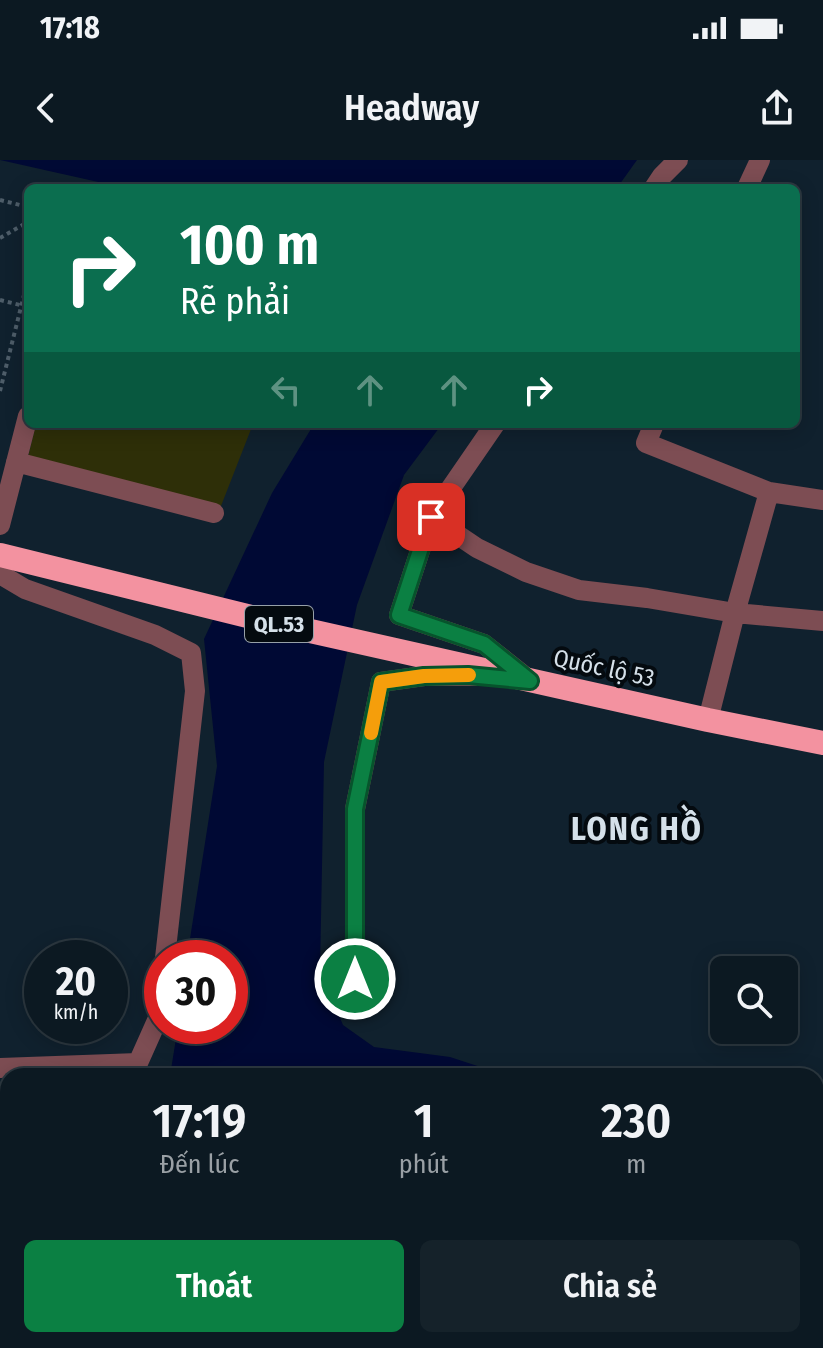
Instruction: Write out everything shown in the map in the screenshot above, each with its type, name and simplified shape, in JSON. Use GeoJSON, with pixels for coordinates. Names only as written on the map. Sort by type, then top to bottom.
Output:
{"type":"FeatureCollection","features":[{"type":"Feature","properties":{"kind":"highway","name":"Quốc lộ 53"},"geometry":{"type":"LineString","coordinates":[[0,555],[288,626],[823,743]]}},
{"type":"Feature","properties":{"kind":"street"},"geometry":{"type":"LineString","coordinates":[[657,184],[678,160]]}},
{"type":"Feature","properties":{"kind":"street"},"geometry":{"type":"LineString","coordinates":[[749,184],[760,160]]}},
{"type":"Feature","properties":{"kind":"street"},"geometry":{"type":"LineString","coordinates":[[0,525],[25,428]]}},
{"type":"Feature","properties":{"kind":"street"},"geometry":{"type":"LineString","coordinates":[[492,428],[431,517],[399,615],[484,644],[530,681]]}},
{"type":"Feature","properties":{"kind":"street"},"geometry":{"type":"LineString","coordinates":[[652,428],[646,443],[769,492],[823,500]]}},
{"type":"Feature","properties":{"kind":"street"},"geometry":{"type":"LineString","coordinates":[[16,462],[214,513]]}},
{"type":"Feature","properties":{"kind":"street"},"geometry":{"type":"LineString","coordinates":[[708,720],[769,492]]}},
{"type":"Feature","properties":{"kind":"street"},"geometry":{"type":"LineString","coordinates":[[431,517],[477,548],[526,572],[579,590],[735,613],[823,621]]}},
{"type":"Feature","properties":{"kind":"street"},"geometry":{"type":"LineString","coordinates":[[0,574],[25,589],[155,635],[191,653],[195,691],[167,940]]}},
{"type":"Feature","properties":{"kind":"street"},"geometry":{"type":"LineString","coordinates":[[355,1007],[355,809],[381,682],[424,676],[468,675],[530,681]]}},
{"type":"Feature","properties":{"kind":"street"},"geometry":{"type":"LineString","coordinates":[[138,1068],[148,1044]]}},
{"type":"Feature","properties":{"kind":"path"},"geometry":{"type":"LineString","coordinates":[[0,200],[24,206]]}},
{"type":"Feature","properties":{"kind":"path"},"geometry":{"type":"LineString","coordinates":[[0,238],[24,224]]}},
{"type":"Feature","properties":{"kind":"path"},"geometry":{"type":"LineString","coordinates":[[0,300],[24,306]]}},
{"type":"Feature","properties":{"kind":"path"},"geometry":{"type":"LineString","coordinates":[[0,391],[24,309]]}},
{"type":"Feature","properties":{"kind":"shaded area"},"geometry":{"type":"Polygon","coordinates":[[[35,428],[251,428],[221,506],[28,457],[35,428]]]}},
{"type":"Feature","properties":{"kind":"water"},"geometry":{"type":"Polygon","coordinates":[[[0,160],[637,160],[620,184],[107,184],[0,160]]]}},
{"type":"Feature","properties":{"kind":"water"},"geometry":{"type":"Polygon","coordinates":[[[312,428],[439,428],[404,475],[357,605],[324,762],[320,970],[343,1025],[374,1047],[450,1057],[484,1068],[171,1068],[175,1044],[248,1044],[248,940],[190,940],[217,766],[204,639],[272,493],[312,428]]]}},
{"type":"Feature","properties":{"kind":"slow traffic"},"geometry":{"type":"LineString","coordinates":[[371,733],[381,682],[424,676],[469,675]]}},
{"type":"Feature","properties":{"kind":"district","name":"LONG HỒ"},"geometry":{"type":"Point","coordinates":[637,829]}},
{"type":"Feature","properties":{"kind":"route"},"geometry":{"type":"LineString","coordinates":[[355,979],[355,809],[381,682],[424,676],[468,675],[530,681],[484,644],[399,615],[431,517]]}}]}
